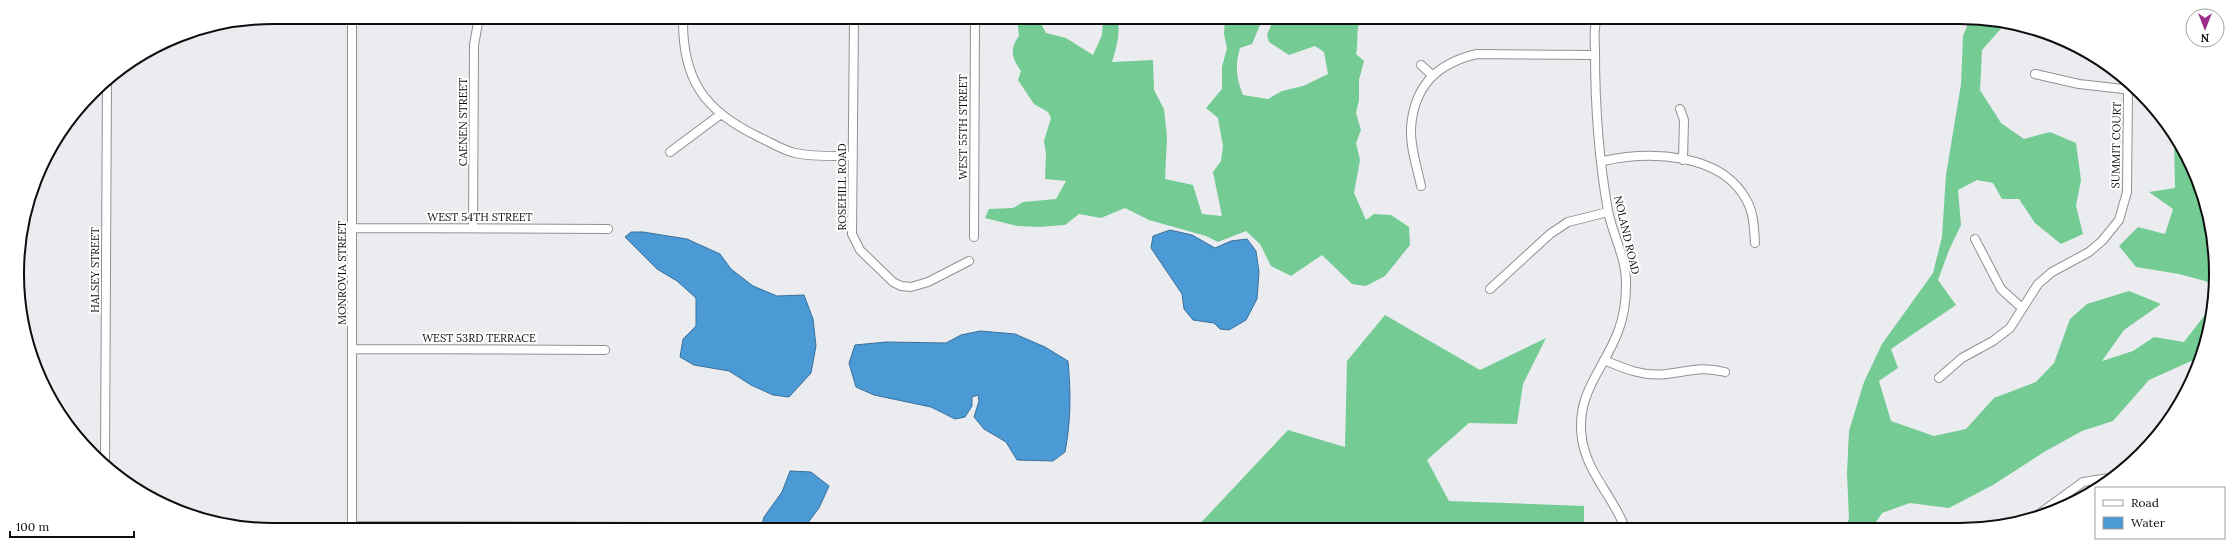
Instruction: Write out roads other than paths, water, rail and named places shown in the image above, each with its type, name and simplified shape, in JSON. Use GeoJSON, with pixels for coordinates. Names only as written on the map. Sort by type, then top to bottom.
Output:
{"type":"FeatureCollection","features":[{"type":"Feature","properties":{"kind":"street","name":"MONROVIA STREET"},"geometry":{"type":"LineString","coordinates":[[352,24],[352,523]]}},
{"type":"Feature","properties":{"kind":"street","name":"CAENEN STREET"},"geometry":{"type":"LineString","coordinates":[[473,228],[474,45],[478,24]]}},
{"type":"Feature","properties":{"kind":"street"},"geometry":{"type":"LineString","coordinates":[[683,24],[683,37],[690,72],[703,96],[731,123],[785,150],[815,156],[853,156]]}},
{"type":"Feature","properties":{"kind":"street","name":"ROSEHILL ROAD"},"geometry":{"type":"LineString","coordinates":[[854,24],[852,234],[860,250],[893,282],[911,287],[928,282],[968,261]]}},
{"type":"Feature","properties":{"kind":"street","name":"WEST 55TH STREET"},"geometry":{"type":"LineString","coordinates":[[974,237],[975,24]]}},
{"type":"Feature","properties":{"kind":"street","name":"NOLAND ROAD"},"geometry":{"type":"LineString","coordinates":[[1595,24],[1597,110],[1602,161],[1608,212],[1626,283],[1626,306],[1619,330],[1586,394],[1581,417],[1582,438],[1587,460],[1616,508],[1623,523]]}},
{"type":"Feature","properties":{"kind":"street"},"geometry":{"type":"LineString","coordinates":[[1420,186],[1411,129],[1418,98],[1425,84],[1432,75],[1464,57],[1477,54],[1595,55]]}},
{"type":"Feature","properties":{"kind":"street"},"geometry":{"type":"LineString","coordinates":[[1420,65],[1432,75]]}},
{"type":"Feature","properties":{"kind":"street"},"geometry":{"type":"LineString","coordinates":[[2035,74],[2079,84],[2128,90]]}},
{"type":"Feature","properties":{"kind":"street","name":"HALSEY STREET"},"geometry":{"type":"LineString","coordinates":[[105,457],[107,88]]}},
{"type":"Feature","properties":{"kind":"street","name":"SUMMIT COURT"},"geometry":{"type":"LineString","coordinates":[[1939,378],[1962,358],[1993,341],[2010,328],[2038,284],[2052,272],[2089,252],[2102,241],[2119,220],[2127,192],[2130,91]]}},
{"type":"Feature","properties":{"kind":"street"},"geometry":{"type":"LineString","coordinates":[[1680,109],[1684,120],[1683,160]]}},
{"type":"Feature","properties":{"kind":"street"},"geometry":{"type":"LineString","coordinates":[[670,152],[721,114]]}},
{"type":"Feature","properties":{"kind":"street"},"geometry":{"type":"LineString","coordinates":[[1602,161],[1623,157],[1647,156],[1683,160],[1704,165],[1719,172],[1734,183],[1747,201],[1753,222],[1755,243]]}},
{"type":"Feature","properties":{"kind":"street"},"geometry":{"type":"LineString","coordinates":[[1490,289],[1550,234],[1568,222],[1608,212]]}},
{"type":"Feature","properties":{"kind":"street","name":"WEST 54TH STREET"},"geometry":{"type":"LineString","coordinates":[[352,228],[608,229]]}},
{"type":"Feature","properties":{"kind":"street"},"geometry":{"type":"LineString","coordinates":[[1975,239],[2001,289],[2022,308]]}},
{"type":"Feature","properties":{"kind":"street","name":"WEST 53RD TERRACE"},"geometry":{"type":"LineString","coordinates":[[353,349],[605,350]]}},
{"type":"Feature","properties":{"kind":"street"},"geometry":{"type":"LineString","coordinates":[[1604,360],[1629,371],[1647,374],[1666,374],[1709,368],[1725,372]]}},
{"type":"Feature","properties":{"kind":"street"},"geometry":{"type":"LineString","coordinates":[[2050,506],[2083,482],[2100,479]]}},
{"type":"Feature","properties":{"kind":"water"},"geometry":{"type":"Polygon","coordinates":[[[1170,230],[1192,235],[1215,248],[1231,241],[1247,239],[1256,251],[1259,272],[1257,299],[1246,320],[1229,330],[1220,329],[1214,323],[1193,320],[1184,309],[1182,294],[1151,248],[1153,236],[1170,230]]]}},
{"type":"Feature","properties":{"kind":"water"},"geometry":{"type":"Polygon","coordinates":[[[631,232],[643,232],[687,239],[720,254],[731,269],[753,286],[777,296],[804,295],[813,319],[816,346],[811,373],[789,397],[773,395],[751,385],[729,371],[694,365],[680,357],[683,339],[696,326],[696,298],[677,281],[657,269],[625,237],[631,232]]]}},
{"type":"Feature","properties":{"kind":"water"},"geometry":{"type":"Polygon","coordinates":[[[980,331],[1015,334],[1045,347],[1068,361],[1070,407],[1067,440],[1065,452],[1053,461],[1017,460],[1006,442],[984,429],[974,417],[979,401],[978,395],[972,397],[972,406],[965,417],[955,419],[931,407],[874,395],[856,387],[849,363],[855,345],[886,342],[946,343],[961,335],[980,331]]]}},
{"type":"Feature","properties":{"kind":"water"},"geometry":{"type":"Polygon","coordinates":[[[790,471],[811,472],[829,486],[819,508],[808,523],[762,523],[764,517],[782,492],[790,471]]]}}]}
